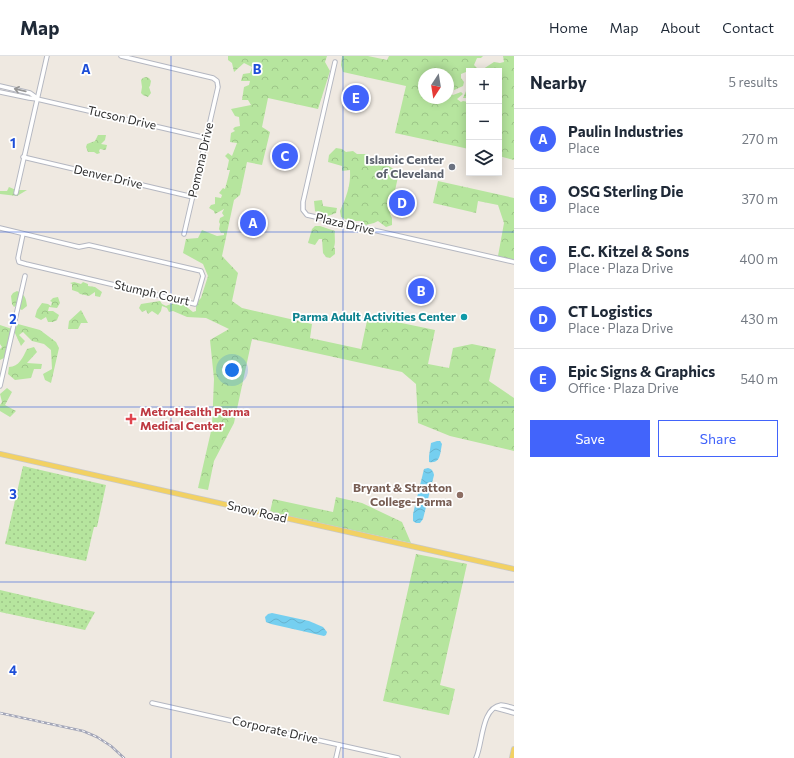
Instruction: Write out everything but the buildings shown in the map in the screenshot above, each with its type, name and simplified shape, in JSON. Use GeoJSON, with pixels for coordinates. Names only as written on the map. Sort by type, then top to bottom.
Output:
{"type":"FeatureCollection","features":[{"type":"Feature","properties":{"kind":"main road","name":"Snow Road"},"geometry":{"type":"LineString","coordinates":[[0,454],[514,569]]}},
{"type":"Feature","properties":{"kind":"main road"},"geometry":{"type":"LineString","coordinates":[[512,758],[514,749]]}},
{"type":"Feature","properties":{"kind":"street"},"geometry":{"type":"LineString","coordinates":[[16,193],[47,56]]}},
{"type":"Feature","properties":{"kind":"street","name":"Pomona Drive"},"geometry":{"type":"LineString","coordinates":[[121,56],[213,78],[217,81],[218,87],[184,234]]}},
{"type":"Feature","properties":{"kind":"street","name":"Plaza Drive"},"geometry":{"type":"LineString","coordinates":[[335,62],[303,202],[303,210],[307,215],[514,262]]}},
{"type":"Feature","properties":{"kind":"street","name":"Tucson Drive"},"geometry":{"type":"LineString","coordinates":[[0,86],[30,93],[37,98]]}},
{"type":"Feature","properties":{"kind":"street","name":"Tucson Drive"},"geometry":{"type":"LineString","coordinates":[[0,92],[29,98],[37,98],[206,138]]}},
{"type":"Feature","properties":{"kind":"street","name":"Denver Drive"},"geometry":{"type":"LineString","coordinates":[[23,157],[193,197]]}},
{"type":"Feature","properties":{"kind":"street","name":"Stumph Court"},"geometry":{"type":"LineString","coordinates":[[0,228],[79,246],[89,245],[202,271],[203,276],[195,304],[19,262],[18,258],[23,234]]}},
{"type":"Feature","properties":{"kind":"street"},"geometry":{"type":"LineString","coordinates":[[0,386],[25,276]]}},
{"type":"Feature","properties":{"kind":"street","name":"Corporate Drive"},"geometry":{"type":"LineString","coordinates":[[152,703],[398,758]]}},
{"type":"Feature","properties":{"kind":"street"},"geometry":{"type":"LineString","coordinates":[[476,758],[486,718],[492,710],[502,705],[514,708]]}},
{"type":"Feature","properties":{"kind":"street"},"geometry":{"type":"LineString","coordinates":[[495,708],[514,713]]}},
{"type":"Feature","properties":{"kind":"street"},"geometry":{"type":"LineString","coordinates":[[336,758],[339,745]]}},
{"type":"Feature","properties":{"kind":"green space"},"geometry":{"type":"Polygon","coordinates":[[[228,56],[327,56],[325,62],[330,71],[318,109],[268,98],[262,127],[270,132],[262,165],[247,162],[240,195],[234,200],[222,256],[238,273],[232,301],[242,308],[312,324],[310,338],[361,349],[368,316],[435,330],[428,364],[449,368],[453,348],[472,344],[496,349],[489,381],[514,398],[514,451],[450,436],[418,423],[416,384],[402,372],[252,339],[234,423],[214,461],[208,490],[198,488],[212,427],[214,379],[210,340],[229,329],[206,318],[187,317],[173,311],[169,312],[167,308],[162,306],[158,315],[152,311],[148,314],[146,310],[142,312],[139,308],[141,304],[160,301],[166,306],[178,303],[184,305],[193,312],[196,311],[196,303],[201,298],[208,276],[203,264],[183,253],[186,239],[198,238],[202,230],[217,236],[224,235],[224,233],[221,233],[219,229],[219,222],[220,218],[224,216],[222,213],[224,209],[215,214],[214,211],[209,208],[211,205],[215,204],[215,197],[221,198],[222,195],[219,193],[223,188],[225,189],[230,170],[227,170],[229,160],[225,156],[228,153],[232,156],[237,143],[230,142],[231,133],[235,131],[233,129],[240,126],[239,117],[235,116],[231,109],[251,105],[248,100],[242,100],[244,87],[249,85],[250,81],[241,81],[243,74],[250,73],[252,67],[244,63],[234,72],[232,63],[228,60],[228,56]]]}},
{"type":"Feature","properties":{"kind":"green space"},"geometry":{"type":"Polygon","coordinates":[[[342,56],[368,56],[387,60],[389,56],[483,56],[481,58],[477,58],[474,65],[477,68],[466,68],[466,72],[461,74],[461,78],[464,82],[463,86],[454,90],[454,68],[418,68],[418,104],[454,104],[454,95],[461,92],[463,94],[457,99],[461,102],[466,102],[466,148],[395,133],[406,86],[343,72],[341,65],[342,56]]]}},
{"type":"Feature","properties":{"kind":"green space"},"geometry":{"type":"Polygon","coordinates":[[[503,56],[514,56],[514,160],[502,157],[502,68],[485,68],[494,62],[504,62],[503,56]]]}},
{"type":"Feature","properties":{"kind":"green space"},"geometry":{"type":"Polygon","coordinates":[[[146,77],[151,81],[149,87],[151,93],[148,97],[141,93],[141,80],[146,77]]]}},
{"type":"Feature","properties":{"kind":"green space"},"geometry":{"type":"Polygon","coordinates":[[[466,91],[466,98],[463,98],[466,91]]]}},
{"type":"Feature","properties":{"kind":"green space"},"geometry":{"type":"Polygon","coordinates":[[[98,135],[106,135],[105,140],[101,144],[107,145],[106,149],[100,149],[100,153],[97,154],[94,152],[88,152],[86,147],[87,144],[95,141],[98,135]]]}},
{"type":"Feature","properties":{"kind":"green space"},"geometry":{"type":"Polygon","coordinates":[[[336,148],[342,149],[346,152],[353,151],[357,154],[368,154],[369,158],[376,159],[379,163],[387,165],[399,172],[390,214],[392,218],[392,225],[386,227],[378,221],[366,225],[360,221],[349,221],[341,217],[340,211],[348,191],[350,170],[342,171],[342,166],[328,162],[329,155],[336,148]]]}},
{"type":"Feature","properties":{"kind":"green space"},"geometry":{"type":"Polygon","coordinates":[[[438,181],[514,198],[514,260],[498,256],[504,223],[498,205],[478,201],[476,213],[433,203],[438,181]]]}},
{"type":"Feature","properties":{"kind":"green space"},"geometry":{"type":"Polygon","coordinates":[[[9,187],[16,190],[27,190],[17,196],[0,194],[0,191],[7,191],[9,187]]]}},
{"type":"Feature","properties":{"kind":"green space"},"geometry":{"type":"Polygon","coordinates":[[[322,200],[323,206],[337,208],[336,213],[325,217],[315,211],[314,201],[322,200]]]}},
{"type":"Feature","properties":{"kind":"green space"},"geometry":{"type":"Polygon","coordinates":[[[315,226],[320,226],[335,231],[335,254],[330,258],[326,257],[323,253],[322,239],[319,239],[315,245],[308,243],[312,229],[315,226]]]}},
{"type":"Feature","properties":{"kind":"green space"},"geometry":{"type":"Polygon","coordinates":[[[74,282],[81,284],[83,282],[88,284],[88,286],[95,287],[102,292],[100,297],[95,296],[95,292],[89,296],[72,290],[72,284],[70,283],[74,282]]]}},
{"type":"Feature","properties":{"kind":"green space"},"geometry":{"type":"Polygon","coordinates":[[[17,291],[25,297],[27,306],[22,310],[17,308],[18,304],[14,307],[12,304],[11,296],[17,291]]]}},
{"type":"Feature","properties":{"kind":"green space"},"geometry":{"type":"Polygon","coordinates":[[[58,297],[60,303],[57,308],[49,307],[48,311],[53,311],[59,315],[57,320],[48,322],[46,317],[41,320],[35,317],[37,310],[42,303],[51,306],[52,302],[50,301],[53,298],[58,297]]]}},
{"type":"Feature","properties":{"kind":"green space"},"geometry":{"type":"Polygon","coordinates":[[[81,310],[88,323],[81,323],[78,329],[68,329],[69,321],[81,310]]]}},
{"type":"Feature","properties":{"kind":"green space"},"geometry":{"type":"Polygon","coordinates":[[[18,324],[40,330],[56,342],[59,348],[51,383],[45,380],[43,374],[52,369],[51,350],[44,344],[32,341],[23,332],[19,335],[25,341],[21,346],[14,331],[18,324]]]}},
{"type":"Feature","properties":{"kind":"green space"},"geometry":{"type":"Polygon","coordinates":[[[0,325],[12,329],[4,358],[0,360],[0,349],[2,347],[0,344],[0,325]]]}},
{"type":"Feature","properties":{"kind":"green space"},"geometry":{"type":"Polygon","coordinates":[[[34,347],[37,352],[27,363],[42,364],[41,369],[34,369],[31,378],[15,380],[8,374],[9,367],[12,367],[18,363],[27,349],[34,347]]]}},
{"type":"Feature","properties":{"kind":"green space"},"geometry":{"type":"Polygon","coordinates":[[[7,388],[12,392],[5,405],[16,411],[10,417],[0,411],[0,405],[2,402],[0,394],[7,388]]]}},
{"type":"Feature","properties":{"kind":"green space"},"geometry":{"type":"Polygon","coordinates":[[[23,466],[106,485],[97,527],[94,527],[86,561],[5,544],[23,466]]]}},
{"type":"Feature","properties":{"kind":"green space"},"geometry":{"type":"Polygon","coordinates":[[[336,497],[362,503],[402,522],[411,543],[270,512],[273,499],[333,512],[336,497]]]}},
{"type":"Feature","properties":{"kind":"green space"},"geometry":{"type":"Polygon","coordinates":[[[416,554],[467,564],[440,685],[455,689],[449,715],[383,701],[416,554]]]}},
{"type":"Feature","properties":{"kind":"green space"},"geometry":{"type":"Polygon","coordinates":[[[0,590],[95,612],[85,630],[0,612],[0,590]]]}},
{"type":"Feature","properties":{"kind":"water"},"geometry":{"type":"Polygon","coordinates":[[[440,441],[442,444],[438,460],[429,462],[431,443],[440,441]]]}},
{"type":"Feature","properties":{"kind":"water"},"geometry":{"type":"Polygon","coordinates":[[[428,468],[432,470],[434,475],[423,519],[420,523],[416,523],[413,521],[413,514],[424,469],[428,468]]]}},
{"type":"Feature","properties":{"kind":"water"},"geometry":{"type":"Polygon","coordinates":[[[272,613],[309,621],[323,627],[327,632],[326,635],[324,636],[266,622],[265,617],[272,613]]]}},
{"type":"Feature","properties":{"kind":"railway"},"geometry":{"type":"LineString","coordinates":[[0,713],[83,731],[97,737],[111,746],[124,758]]}},
{"type":"Feature","properties":{"kind":"place","name":"Epic Signs & Graphics"},"geometry":{"type":"Point","coordinates":[356,98]}},
{"type":"Feature","properties":{"kind":"place","name":"E.C. Kitzel & Sons"},"geometry":{"type":"Point","coordinates":[285,156]}},
{"type":"Feature","properties":{"kind":"place","name":"Islamic Center of Cleveland"},"geometry":{"type":"Point","coordinates":[452,167]}},
{"type":"Feature","properties":{"kind":"place","name":"CT Logistics"},"geometry":{"type":"Point","coordinates":[402,203]}},
{"type":"Feature","properties":{"kind":"place","name":"Paulin Industries"},"geometry":{"type":"Point","coordinates":[253,223]}},
{"type":"Feature","properties":{"kind":"place","name":"OSG Sterling Die"},"geometry":{"type":"Point","coordinates":[421,291]}},
{"type":"Feature","properties":{"kind":"place","name":"Parma Adult Activities Center"},"geometry":{"type":"Point","coordinates":[464,317]}},
{"type":"Feature","properties":{"kind":"place","name":"MetroHealth Parma Medical Center"},"geometry":{"type":"Point","coordinates":[131,419]}},
{"type":"Feature","properties":{"kind":"place","name":"Bryant & Stratton College-Parma"},"geometry":{"type":"Point","coordinates":[460,495]}}]}
